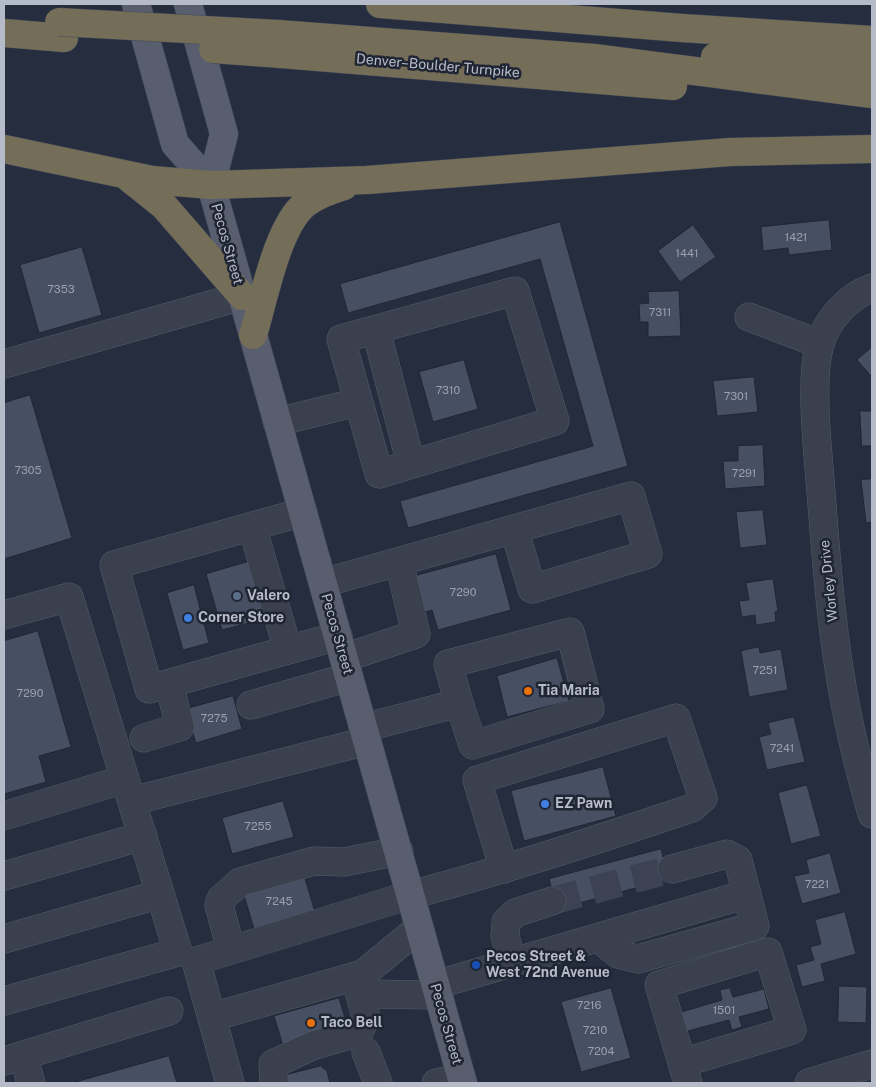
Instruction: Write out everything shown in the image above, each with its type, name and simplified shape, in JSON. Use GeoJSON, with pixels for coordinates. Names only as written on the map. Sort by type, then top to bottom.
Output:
{"type":"FeatureCollection","features":[{"type":"Feature","properties":{"kind":"highway"},"geometry":{"type":"LineString","coordinates":[[380,4],[682,28],[872,40]]}},
{"type":"Feature","properties":{"kind":"highway"},"geometry":{"type":"LineString","coordinates":[[4,14],[62,30]]}},
{"type":"Feature","properties":{"kind":"highway","name":"Denver–Boulder Turnpike"},"geometry":{"type":"LineString","coordinates":[[4,33],[62,30],[280,44],[872,104]]}},
{"type":"Feature","properties":{"kind":"highway"},"geometry":{"type":"LineString","coordinates":[[280,44],[594,58],[872,94]]}},
{"type":"Feature","properties":{"kind":"highway"},"geometry":{"type":"LineString","coordinates":[[594,58],[653,54],[872,66]]}},
{"type":"Feature","properties":{"kind":"highway"},"geometry":{"type":"LineString","coordinates":[[4,149],[152,180],[211,185],[367,180],[730,152],[872,149]]}},
{"type":"Feature","properties":{"kind":"highway"},"geometry":{"type":"LineString","coordinates":[[123,174],[164,206],[242,296]]}},
{"type":"Feature","properties":{"kind":"highway"},"geometry":{"type":"LineString","coordinates":[[253,335],[280,244],[291,220],[305,204],[314,198],[335,188],[367,180]]}},
{"type":"Feature","properties":{"kind":"main road","name":"Pecos Street"},"geometry":{"type":"LineString","coordinates":[[136,4],[175,144],[211,185],[399,852],[436,990],[453,1081]]}},
{"type":"Feature","properties":{"kind":"main road","name":"Pecos Street"},"geometry":{"type":"LineString","coordinates":[[188,4],[224,134],[211,185]]}},
{"type":"Feature","properties":{"kind":"street","name":"Worley Drive"},"geometry":{"type":"LineString","coordinates":[[872,288],[853,297],[844,305],[830,324],[820,344],[816,375],[816,435],[828,577],[845,707],[872,814]]}},
{"type":"Feature","properties":{"kind":"street"},"geometry":{"type":"LineString","coordinates":[[515,291],[555,421],[378,474],[341,339],[376,330],[515,291]]}},
{"type":"Feature","properties":{"kind":"street"},"geometry":{"type":"LineString","coordinates":[[4,364],[242,296]]}},
{"type":"Feature","properties":{"kind":"street"},"geometry":{"type":"LineString","coordinates":[[749,317],[820,344]]}},
{"type":"Feature","properties":{"kind":"street"},"geometry":{"type":"LineString","coordinates":[[376,330],[411,464]]}},
{"type":"Feature","properties":{"kind":"street"},"geometry":{"type":"LineString","coordinates":[[277,422],[358,402]]}},
{"type":"Feature","properties":{"kind":"street"},"geometry":{"type":"LineString","coordinates":[[323,584],[514,529],[632,496],[648,554],[532,590],[514,529]]}},
{"type":"Feature","properties":{"kind":"street"},"geometry":{"type":"LineString","coordinates":[[302,512],[114,565],[149,689],[288,650],[343,657]]}},
{"type":"Feature","properties":{"kind":"street"},"geometry":{"type":"LineString","coordinates":[[252,526],[288,650]]}},
{"type":"Feature","properties":{"kind":"street"},"geometry":{"type":"LineString","coordinates":[[251,704],[343,657],[416,634],[399,562]]}},
{"type":"Feature","properties":{"kind":"street"},"geometry":{"type":"LineString","coordinates":[[4,615],[69,597],[178,952],[4,1001]]}},
{"type":"Feature","properties":{"kind":"street"},"geometry":{"type":"LineString","coordinates":[[570,632],[590,709],[473,745],[459,703],[448,664],[570,632]]}},
{"type":"Feature","properties":{"kind":"street"},"geometry":{"type":"LineString","coordinates":[[144,738],[180,727],[169,684]]}},
{"type":"Feature","properties":{"kind":"street"},"geometry":{"type":"LineString","coordinates":[[4,816],[129,790],[365,734],[459,703]]}},
{"type":"Feature","properties":{"kind":"street"},"geometry":{"type":"LineString","coordinates":[[230,1083],[196,960],[410,895],[504,869],[692,808],[703,798],[676,718],[476,780],[504,869]]}},
{"type":"Feature","properties":{"kind":"street"},"geometry":{"type":"LineString","coordinates":[[4,876],[143,836]]}},
{"type":"Feature","properties":{"kind":"street"},"geometry":{"type":"LineString","coordinates":[[231,950],[219,905],[221,899],[240,882],[314,861],[344,862],[399,852]]}},
{"type":"Feature","properties":{"kind":"street"},"geometry":{"type":"LineString","coordinates":[[212,1017],[358,986],[436,990],[512,962],[598,938],[618,954],[638,959],[755,926],[738,860],[727,854],[672,869]]}},
{"type":"Feature","properties":{"kind":"street"},"geometry":{"type":"LineString","coordinates":[[4,939],[160,894]]}},
{"type":"Feature","properties":{"kind":"street"},"geometry":{"type":"LineString","coordinates":[[512,962],[505,936],[506,922],[515,913],[552,901]]}},
{"type":"Feature","properties":{"kind":"street"},"geometry":{"type":"LineString","coordinates":[[274,1083],[273,1064],[312,1046],[359,1032],[366,1017],[358,986],[363,974],[419,928]]}},
{"type":"Feature","properties":{"kind":"street"},"geometry":{"type":"LineString","coordinates":[[768,952],[792,1030],[685,1073],[659,984],[768,952]]}},
{"type":"Feature","properties":{"kind":"street"},"geometry":{"type":"LineString","coordinates":[[31,1083],[13,1058],[169,1011]]}},
{"type":"Feature","properties":{"kind":"street"},"geometry":{"type":"LineString","coordinates":[[366,1052],[378,1083]]}},
{"type":"Feature","properties":{"kind":"street"},"geometry":{"type":"LineString","coordinates":[[809,1083],[872,1064]]}},
{"type":"Feature","properties":{"kind":"building"},"geometry":{"type":"Polygon","coordinates":[[[829,220],[832,250],[789,255],[788,248],[763,251],[761,227],[829,220]]]}},
{"type":"Feature","properties":{"kind":"building"},"geometry":{"type":"Polygon","coordinates":[[[560,222],[628,466],[408,528],[400,501],[593,446],[540,259],[348,313],[340,284],[560,222]]]}},
{"type":"Feature","properties":{"kind":"building"},"geometry":{"type":"Polygon","coordinates":[[[693,225],[716,257],[680,282],[658,251],[693,225]]]}},
{"type":"Feature","properties":{"kind":"building"},"geometry":{"type":"Polygon","coordinates":[[[82,247],[102,315],[39,333],[20,265],[82,247]]]}},
{"type":"Feature","properties":{"kind":"building"},"geometry":{"type":"Polygon","coordinates":[[[679,291],[681,336],[648,337],[648,322],[640,322],[639,304],[649,303],[648,292],[679,291]]]}},
{"type":"Feature","properties":{"kind":"building"},"geometry":{"type":"Polygon","coordinates":[[[872,347],[872,377],[857,360],[872,347]]]}},
{"type":"Feature","properties":{"kind":"building"},"geometry":{"type":"Polygon","coordinates":[[[464,360],[478,409],[433,422],[419,372],[464,360]]]}},
{"type":"Feature","properties":{"kind":"building"},"geometry":{"type":"Polygon","coordinates":[[[754,377],[758,412],[717,416],[713,381],[754,377]]]}},
{"type":"Feature","properties":{"kind":"building"},"geometry":{"type":"Polygon","coordinates":[[[30,395],[72,538],[4,559],[4,403],[30,395]]]}},
{"type":"Feature","properties":{"kind":"building"},"geometry":{"type":"Polygon","coordinates":[[[860,411],[872,411],[872,446],[862,446],[860,411]]]}},
{"type":"Feature","properties":{"kind":"building"},"geometry":{"type":"Polygon","coordinates":[[[763,445],[765,486],[725,489],[723,461],[738,461],[738,446],[763,445]]]}},
{"type":"Feature","properties":{"kind":"building"},"geometry":{"type":"Polygon","coordinates":[[[872,479],[872,522],[866,523],[861,480],[872,479]]]}},
{"type":"Feature","properties":{"kind":"building"},"geometry":{"type":"Polygon","coordinates":[[[763,510],[767,545],[740,548],[736,512],[763,510]]]}},
{"type":"Feature","properties":{"kind":"building"},"geometry":{"type":"Polygon","coordinates":[[[496,554],[511,610],[438,630],[432,610],[425,612],[415,576],[496,554]]]}},
{"type":"Feature","properties":{"kind":"building","name":"Valero"},"geometry":{"type":"Polygon","coordinates":[[[251,561],[268,618],[222,630],[206,574],[251,561]]]}},
{"type":"Feature","properties":{"kind":"building"},"geometry":{"type":"Polygon","coordinates":[[[773,579],[778,611],[775,612],[776,622],[756,625],[755,615],[742,617],[739,601],[749,600],[746,583],[773,579]]]}},
{"type":"Feature","properties":{"kind":"building","name":"Corner Store"},"geometry":{"type":"Polygon","coordinates":[[[194,585],[209,643],[183,650],[167,593],[194,585]]]}},
{"type":"Feature","properties":{"kind":"building"},"geometry":{"type":"Polygon","coordinates":[[[38,631],[71,747],[39,756],[46,782],[4,794],[4,641],[38,631]]]}},
{"type":"Feature","properties":{"kind":"building"},"geometry":{"type":"Polygon","coordinates":[[[759,647],[760,653],[781,649],[788,690],[749,697],[741,651],[759,647]]]}},
{"type":"Feature","properties":{"kind":"building"},"geometry":{"type":"Polygon","coordinates":[[[557,658],[569,701],[507,717],[497,676],[557,658]]]}},
{"type":"Feature","properties":{"kind":"building"},"geometry":{"type":"Polygon","coordinates":[[[233,696],[242,729],[196,743],[186,709],[233,696]]]}},
{"type":"Feature","properties":{"kind":"building"},"geometry":{"type":"Polygon","coordinates":[[[794,717],[805,762],[767,770],[759,737],[771,734],[768,723],[794,717]]]}},
{"type":"Feature","properties":{"kind":"building"},"geometry":{"type":"Polygon","coordinates":[[[603,767],[616,816],[524,841],[511,791],[603,767]]]}},
{"type":"Feature","properties":{"kind":"building"},"geometry":{"type":"Polygon","coordinates":[[[807,785],[821,836],[791,844],[778,793],[807,785]]]}},
{"type":"Feature","properties":{"kind":"building"},"geometry":{"type":"Polygon","coordinates":[[[283,801],[294,837],[232,854],[222,818],[283,801]]]}},
{"type":"Feature","properties":{"kind":"building"},"geometry":{"type":"Polygon","coordinates":[[[661,849],[669,879],[557,909],[549,879],[661,849]]]}},
{"type":"Feature","properties":{"kind":"building"},"geometry":{"type":"Polygon","coordinates":[[[830,853],[841,893],[802,904],[794,876],[809,873],[806,860],[830,853]]]}},
{"type":"Feature","properties":{"kind":"building"},"geometry":{"type":"Polygon","coordinates":[[[304,875],[315,912],[254,929],[243,892],[304,875]]]}},
{"type":"Feature","properties":{"kind":"building"},"geometry":{"type":"Polygon","coordinates":[[[845,912],[856,954],[821,964],[825,981],[802,987],[796,965],[814,960],[810,947],[821,944],[815,920],[845,912]]]}},
{"type":"Feature","properties":{"kind":"building"},"geometry":{"type":"Polygon","coordinates":[[[839,986],[867,987],[866,1023],[838,1022],[839,986]]]}},
{"type":"Feature","properties":{"kind":"building"},"geometry":{"type":"Polygon","coordinates":[[[611,988],[631,1058],[581,1072],[561,1002],[611,988]]]}},
{"type":"Feature","properties":{"kind":"building"},"geometry":{"type":"Polygon","coordinates":[[[730,988],[733,997],[764,989],[769,1009],[739,1017],[742,1027],[732,1030],[729,1020],[684,1032],[678,1013],[722,1000],[720,990],[730,988]]]}},
{"type":"Feature","properties":{"kind":"building","name":"Taco Bell"},"geometry":{"type":"Polygon","coordinates":[[[339,998],[349,1031],[284,1049],[274,1016],[339,998]]]}},
{"type":"Feature","properties":{"kind":"building"},"geometry":{"type":"Polygon","coordinates":[[[169,1056],[177,1083],[72,1083],[169,1056]]]}},
{"type":"Feature","properties":{"kind":"building"},"geometry":{"type":"Polygon","coordinates":[[[321,1066],[327,1071],[330,1083],[288,1083],[286,1075],[321,1066]]]}},
{"type":"Feature","properties":{"kind":"tunnel"},"geometry":{"type":"LineString","coordinates":[[552,901],[672,869]]}},
{"type":"Feature","properties":{"kind":"place","name":"Valero"},"geometry":{"type":"Point","coordinates":[237,596]}},
{"type":"Feature","properties":{"kind":"place","name":"Corner Store"},"geometry":{"type":"Point","coordinates":[188,618]}},
{"type":"Feature","properties":{"kind":"place","name":"Tia Maria"},"geometry":{"type":"Point","coordinates":[528,691]}},
{"type":"Feature","properties":{"kind":"place","name":"EZ Pawn"},"geometry":{"type":"Point","coordinates":[545,804]}},
{"type":"Feature","properties":{"kind":"place","name":"Pecos Street & West 72nd Avenue"},"geometry":{"type":"Point","coordinates":[476,965]}},
{"type":"Feature","properties":{"kind":"place","name":"Taco Bell"},"geometry":{"type":"Point","coordinates":[311,1023]}}]}
